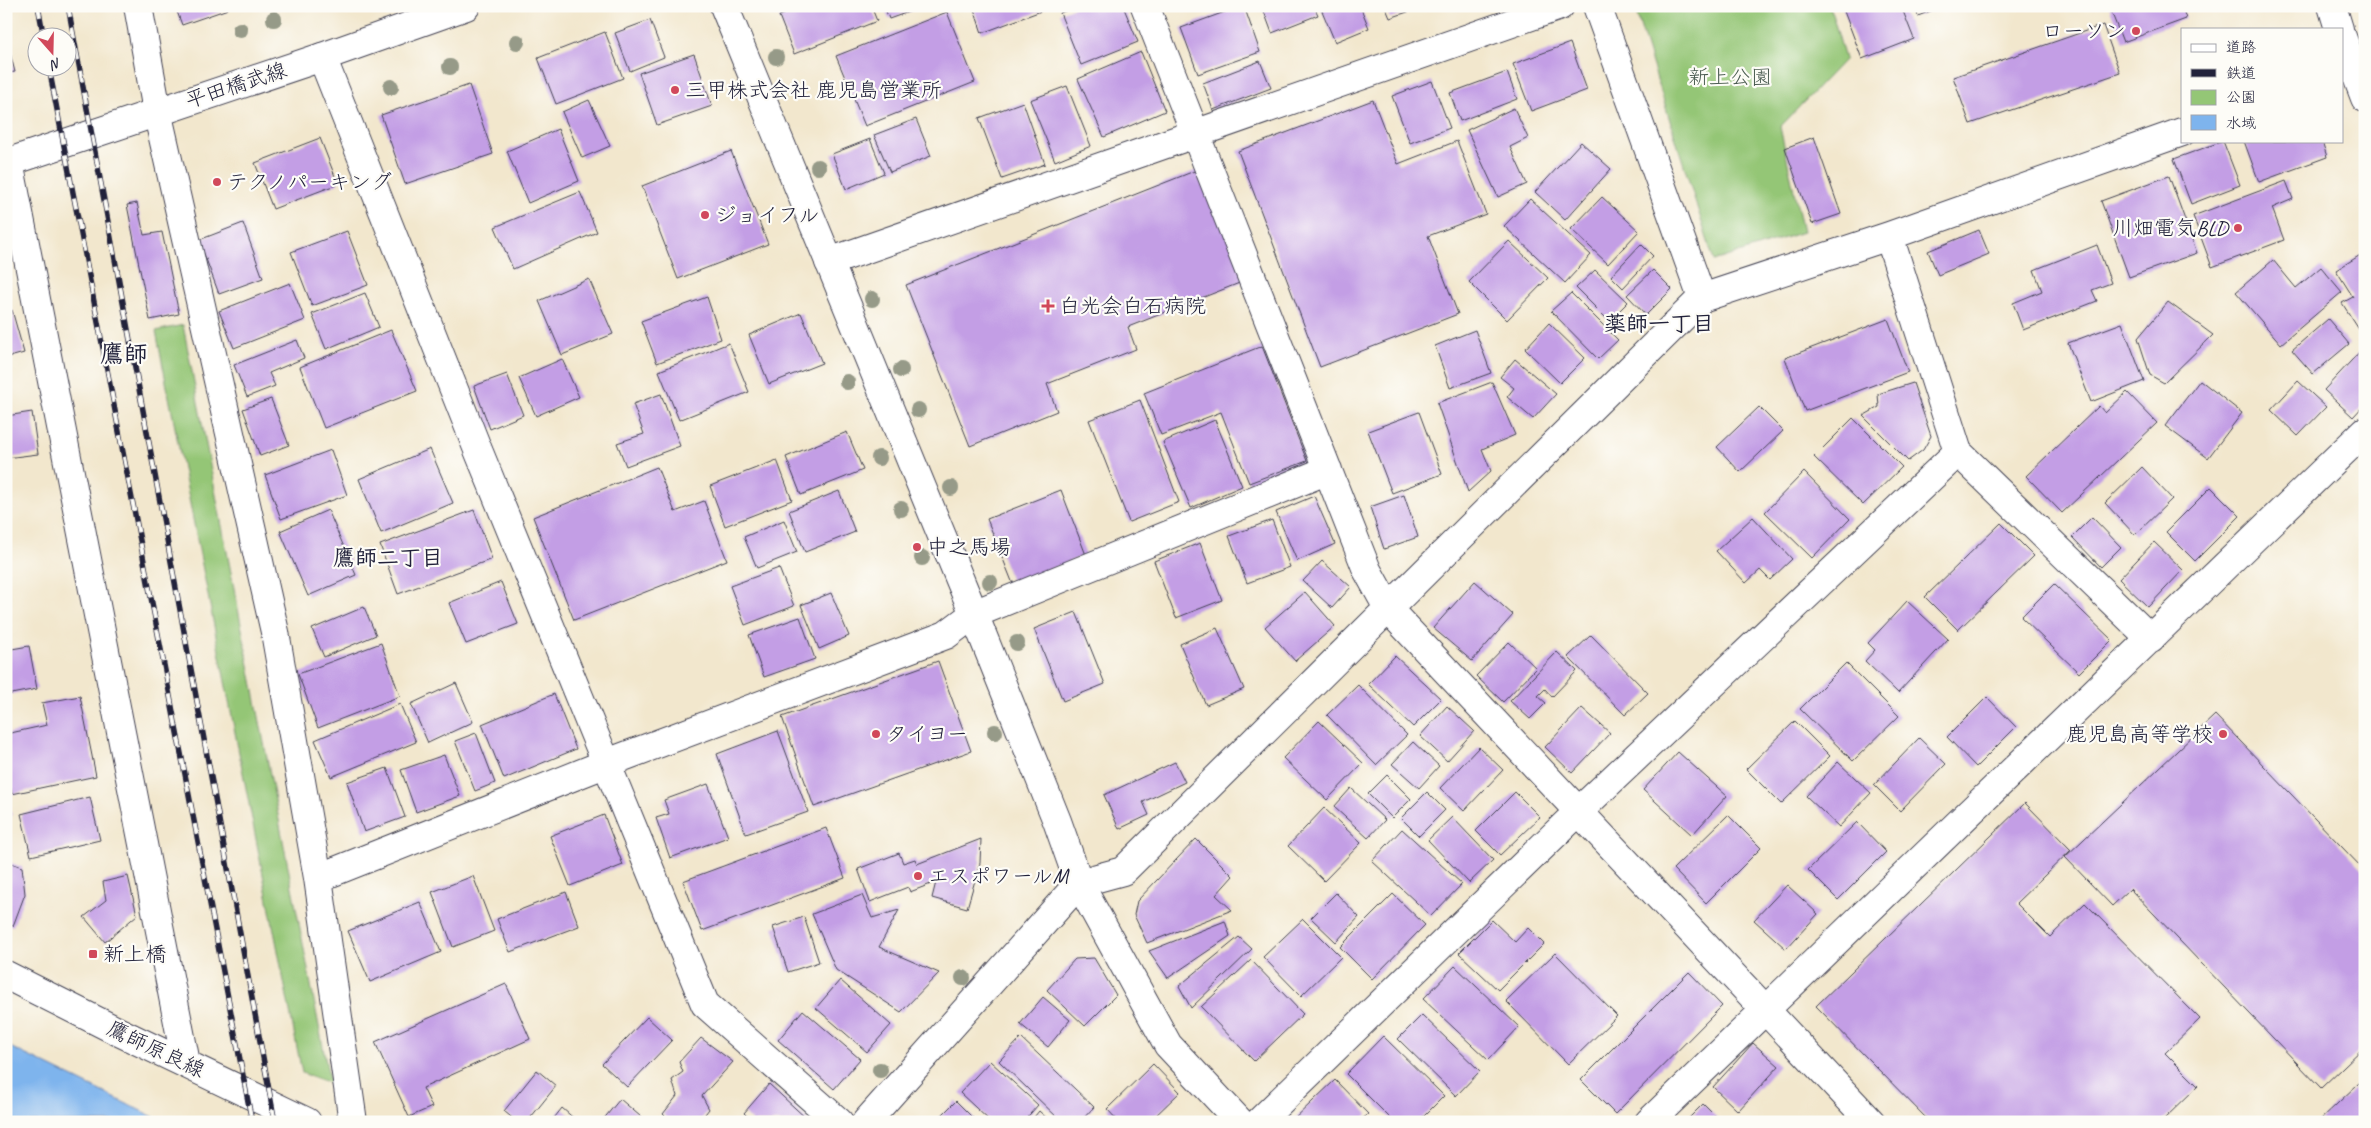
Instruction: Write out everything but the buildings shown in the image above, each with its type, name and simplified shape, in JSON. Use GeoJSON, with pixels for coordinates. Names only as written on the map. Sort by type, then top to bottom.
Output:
{"type":"FeatureCollection","features":[{"type":"Feature","properties":{"kind":"street"},"geometry":{"type":"LineString","coordinates":[[138,6],[157,111],[275,632],[318,878],[353,1122]]}},
{"type":"Feature","properties":{"kind":"street","name":"平田橋武線"},"geometry":{"type":"LineString","coordinates":[[8,162],[322,57],[466,6]]}},
{"type":"Feature","properties":{"kind":"street"},"geometry":{"type":"LineString","coordinates":[[724,6],[974,614],[1052,808],[1079,884],[1168,1044],[1240,1122]]}},
{"type":"Feature","properties":{"kind":"street"},"geometry":{"type":"LineString","coordinates":[[1145,6],[1197,134],[1367,570],[1389,610],[1871,1122]]}},
{"type":"Feature","properties":{"kind":"street"},"geometry":{"type":"LineString","coordinates":[[829,262],[1560,6]]}},
{"type":"Feature","properties":{"kind":"street"},"geometry":{"type":"LineString","coordinates":[[1597,6],[1702,298]]}},
{"type":"Feature","properties":{"kind":"street"},"geometry":{"type":"LineString","coordinates":[[2332,6],[2339,28]]}},
{"type":"Feature","properties":{"kind":"street"},"geometry":{"type":"LineString","coordinates":[[2344,43],[2365,98]]}},
{"type":"Feature","properties":{"kind":"street"},"geometry":{"type":"LineString","coordinates":[[322,57],[475,441],[705,1004],[839,1122]]}},
{"type":"Feature","properties":{"kind":"street"},"geometry":{"type":"LineString","coordinates":[[866,1122],[1079,884],[1123,870],[1389,610],[1702,298],[1889,236],[2181,132]]}},
{"type":"Feature","properties":{"kind":"street"},"geometry":{"type":"LineString","coordinates":[[8,162],[186,1063]]}},
{"type":"Feature","properties":{"kind":"street"},"geometry":{"type":"LineString","coordinates":[[1889,236],[1958,452],[2151,639]]}},
{"type":"Feature","properties":{"kind":"street"},"geometry":{"type":"LineString","coordinates":[[1648,1122],[2365,431]]}},
{"type":"Feature","properties":{"kind":"street"},"geometry":{"type":"LineString","coordinates":[[1259,1122],[1578,812],[1958,452]]}},
{"type":"Feature","properties":{"kind":"street"},"geometry":{"type":"LineString","coordinates":[[318,878],[607,762],[946,635],[974,614],[1328,470]]}},
{"type":"Feature","properties":{"kind":"street","name":"鷹師原良線"},"geometry":{"type":"LineString","coordinates":[[6,975],[115,1030],[307,1122]]}},
{"type":"Feature","properties":{"kind":"green space","name":"新上公園"},"geometry":{"type":"Polygon","coordinates":[[[1634,6],[1830,6],[1845,59],[1780,127],[1803,232],[1714,261],[1634,6]]]}},
{"type":"Feature","properties":{"kind":"green space"},"geometry":{"type":"Polygon","coordinates":[[[183,325],[330,1083],[302,1073],[156,331],[183,325]]]}},
{"type":"Feature","properties":{"kind":"water"},"geometry":{"type":"Polygon","coordinates":[[[6,1045],[164,1122],[6,1122],[6,1045]]]}},
{"type":"Feature","properties":{"kind":"railway"},"geometry":{"type":"LineString","coordinates":[[38,6],[42,28]]}},
{"type":"Feature","properties":{"kind":"railway"},"geometry":{"type":"LineString","coordinates":[[68,6],[275,1122]]}},
{"type":"Feature","properties":{"kind":"railway"},"geometry":{"type":"LineString","coordinates":[[51,78],[252,1122]]}},
{"type":"Feature","properties":{"kind":"place","name":"ローソン"},"geometry":{"type":"Point","coordinates":[2136,31]}},
{"type":"Feature","properties":{"kind":"place","name":"三甲株式会社 鹿児島営業所"},"geometry":{"type":"Point","coordinates":[675,90]}},
{"type":"Feature","properties":{"kind":"place","name":"テクノパーキング"},"geometry":{"type":"Point","coordinates":[217,182]}},
{"type":"Feature","properties":{"kind":"place","name":"ジョイフル"},"geometry":{"type":"Point","coordinates":[705,215]}},
{"type":"Feature","properties":{"kind":"place","name":"川畑電気BLD"},"geometry":{"type":"Point","coordinates":[2238,228]}},
{"type":"Feature","properties":{"kind":"place","name":"白光会白石病院"},"geometry":{"type":"Point","coordinates":[1048,306]}},
{"type":"Feature","properties":{"kind":"place","name":"中之馬場"},"geometry":{"type":"Point","coordinates":[917,547]}},
{"type":"Feature","properties":{"kind":"place","name":"タイヨー"},"geometry":{"type":"Point","coordinates":[876,734]}},
{"type":"Feature","properties":{"kind":"place","name":"鹿児島高等学校"},"geometry":{"type":"Point","coordinates":[2223,734]}},
{"type":"Feature","properties":{"kind":"place","name":"エスポワールM"},"geometry":{"type":"Point","coordinates":[918,876]}},
{"type":"Feature","properties":{"kind":"place","name":"新上橋"},"geometry":{"type":"Point","coordinates":[93,954]}},
{"type":"Feature","properties":{"kind":"district","name":"薬師一丁目"},"geometry":{"type":"Point","coordinates":[1659,324]}},
{"type":"Feature","properties":{"kind":"district","name":"鷹師"},"geometry":{"type":"Point","coordinates":[124,354]}},
{"type":"Feature","properties":{"kind":"district","name":"鷹師二丁目"},"geometry":{"type":"Point","coordinates":[388,558]}}]}
